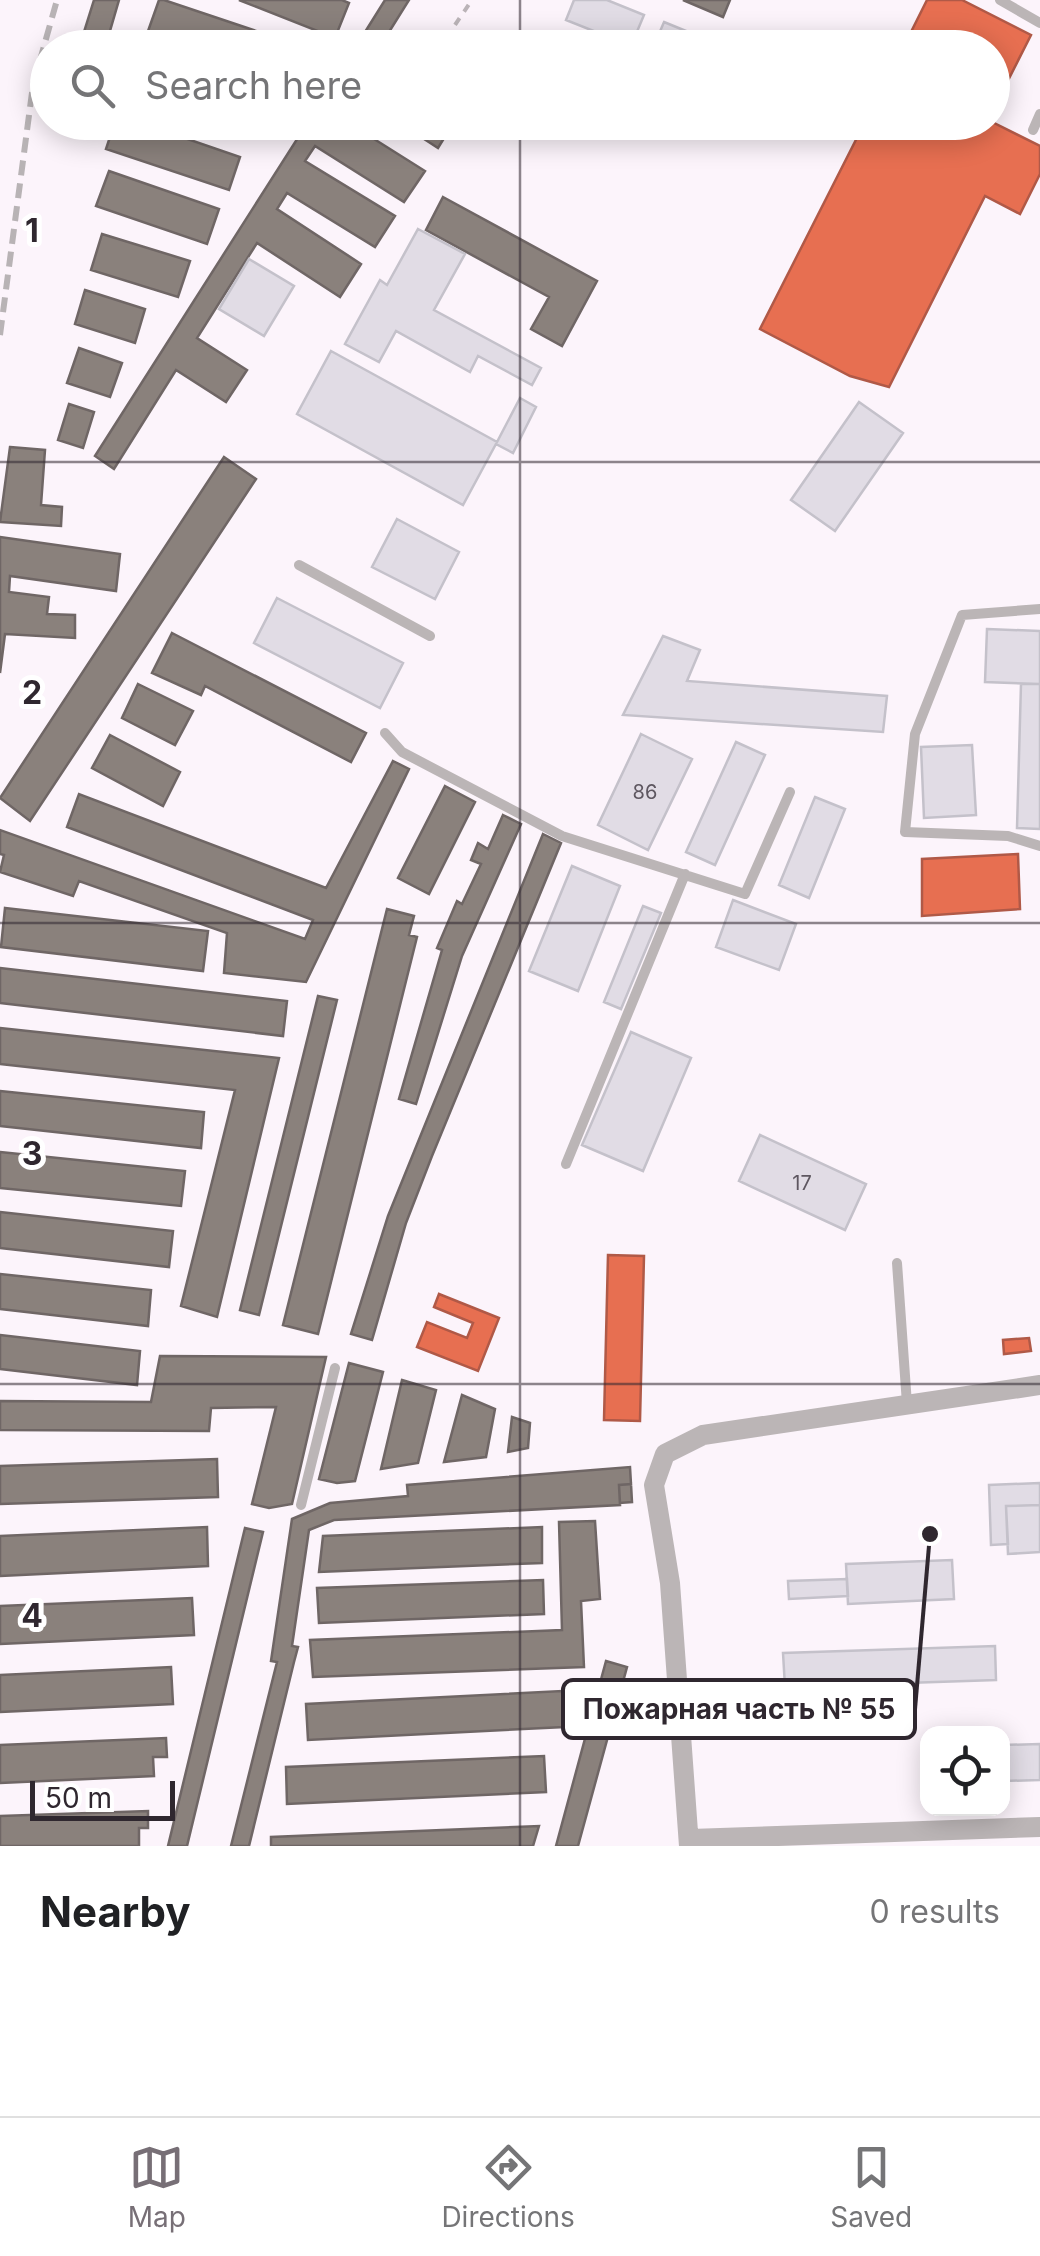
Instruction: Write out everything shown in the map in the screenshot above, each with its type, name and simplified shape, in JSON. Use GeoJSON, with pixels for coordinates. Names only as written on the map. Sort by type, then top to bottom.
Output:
{"type":"FeatureCollection","features":[{"type":"Feature","properties":{"kind":"street"},"geometry":{"type":"LineString","coordinates":[[1040,1386],[752,1426],[677,1444],[657,1467],[654,1485],[670,1583],[690,1842],[846,1840],[1040,1827]]}},
{"type":"Feature","properties":{"kind":"lane"},"geometry":{"type":"LineString","coordinates":[[1000,0],[1040,23]]}},
{"type":"Feature","properties":{"kind":"lane"},"geometry":{"type":"LineString","coordinates":[[1033,130],[1040,114]]}},
{"type":"Feature","properties":{"kind":"lane"},"geometry":{"type":"LineString","coordinates":[[298,565],[430,636]]}},
{"type":"Feature","properties":{"kind":"lane"},"geometry":{"type":"LineString","coordinates":[[1040,609],[962,614],[915,734],[906,832],[1008,836],[1040,846]]}},
{"type":"Feature","properties":{"kind":"lane"},"geometry":{"type":"LineString","coordinates":[[385,733],[402,752],[562,836],[745,894],[790,792]]}},
{"type":"Feature","properties":{"kind":"lane"},"geometry":{"type":"LineString","coordinates":[[566,1164],[686,874]]}},
{"type":"Feature","properties":{"kind":"lane"},"geometry":{"type":"LineString","coordinates":[[898,1263],[907,1404]]}},
{"type":"Feature","properties":{"kind":"lane"},"geometry":{"type":"LineString","coordinates":[[301,1505],[335,1368]]}},
{"type":"Feature","properties":{"kind":"path"},"geometry":{"type":"LineString","coordinates":[[451,30],[472,0]]}},
{"type":"Feature","properties":{"kind":"building: Shops"},"geometry":{"type":"Polygon","coordinates":[[[927,0],[962,0],[1031,35],[1010,76],[1010,30],[912,30],[927,0]]]}},
{"type":"Feature","properties":{"kind":"building: Shops"},"geometry":{"type":"Polygon","coordinates":[[[1010,131],[1040,146],[1040,174],[1020,214],[985,196],[889,387],[850,376],[760,329],[856,140],[1010,140],[1010,131]]]}},
{"type":"Feature","properties":{"kind":"building: Shops"},"geometry":{"type":"Polygon","coordinates":[[[1018,854],[1020,909],[922,916],[922,859],[1018,854]]]}},
{"type":"Feature","properties":{"kind":"building: Shops"},"geometry":{"type":"Polygon","coordinates":[[[608,1255],[644,1256],[640,1421],[604,1420],[608,1255]]]}},
{"type":"Feature","properties":{"kind":"building: Shops"},"geometry":{"type":"Polygon","coordinates":[[[439,1294],[499,1318],[478,1371],[417,1347],[427,1322],[467,1338],[473,1323],[434,1307],[439,1294]]]}},
{"type":"Feature","properties":{"kind":"building: Shops"},"geometry":{"type":"Polygon","coordinates":[[[1029,1338],[1031,1351],[1004,1354],[1003,1340],[1029,1338]]]}},
{"type":"Feature","properties":{"kind":"building: Industry"},"geometry":{"type":"Polygon","coordinates":[[[94,0],[119,0],[110,30],[85,30],[94,0]]]}},
{"type":"Feature","properties":{"kind":"building: Industry"},"geometry":{"type":"Polygon","coordinates":[[[159,0],[164,0],[253,30],[148,30],[159,0]]]}},
{"type":"Feature","properties":{"kind":"building: Industry"},"geometry":{"type":"Polygon","coordinates":[[[239,0],[349,3],[338,30],[315,30],[239,0]]]}},
{"type":"Feature","properties":{"kind":"building: Industry"},"geometry":{"type":"Polygon","coordinates":[[[385,0],[409,0],[390,30],[366,30],[385,0]]]}},
{"type":"Feature","properties":{"kind":"building: Industry"},"geometry":{"type":"Polygon","coordinates":[[[683,0],[730,0],[723,17],[683,0]]]}},
{"type":"Feature","properties":{"kind":"building: Industry"},"geometry":{"type":"Polygon","coordinates":[[[109,140],[190,140],[240,157],[229,190],[106,149],[109,140]]]}},
{"type":"Feature","properties":{"kind":"building: Industry"},"geometry":{"type":"Polygon","coordinates":[[[297,140],[376,140],[425,171],[404,202],[315,146],[305,161],[395,216],[375,247],[287,193],[277,209],[361,264],[340,297],[257,243],[197,338],[247,370],[226,402],[176,370],[114,469],[95,456],[297,140]]]}},
{"type":"Feature","properties":{"kind":"building: Industry"},"geometry":{"type":"Polygon","coordinates":[[[426,140],[443,140],[438,148],[426,140]]]}},
{"type":"Feature","properties":{"kind":"building: Industry"},"geometry":{"type":"Polygon","coordinates":[[[109,171],[219,209],[207,244],[96,206],[109,171]]]}},
{"type":"Feature","properties":{"kind":"building: Industry"},"geometry":{"type":"Polygon","coordinates":[[[443,197],[597,281],[562,346],[531,329],[549,297],[426,230],[443,197]]]}},
{"type":"Feature","properties":{"kind":"building: Industry"},"geometry":{"type":"Polygon","coordinates":[[[102,234],[190,261],[178,297],[91,270],[102,234]]]}},
{"type":"Feature","properties":{"kind":"building: Industry"},"geometry":{"type":"Polygon","coordinates":[[[85,290],[145,309],[135,343],[75,324],[85,290]]]}},
{"type":"Feature","properties":{"kind":"building: Industry"},"geometry":{"type":"Polygon","coordinates":[[[79,348],[122,363],[110,397],[67,383],[79,348]]]}},
{"type":"Feature","properties":{"kind":"building: Industry"},"geometry":{"type":"Polygon","coordinates":[[[69,404],[94,412],[83,448],[58,440],[69,404]]]}},
{"type":"Feature","properties":{"kind":"building: Industry"},"geometry":{"type":"Polygon","coordinates":[[[10,447],[45,450],[41,505],[62,507],[61,526],[0,522],[10,447]]]}},
{"type":"Feature","properties":{"kind":"building: Industry"},"geometry":{"type":"Polygon","coordinates":[[[224,457],[256,479],[30,821],[0,798],[224,457]]]}},
{"type":"Feature","properties":{"kind":"building: Industry"},"geometry":{"type":"Polygon","coordinates":[[[0,537],[120,554],[116,591],[10,576],[9,592],[49,597],[47,614],[75,615],[75,638],[5,634],[0,673],[0,537]]]}},
{"type":"Feature","properties":{"kind":"building: Industry"},"geometry":{"type":"Polygon","coordinates":[[[172,633],[366,733],[351,762],[205,686],[201,695],[152,673],[172,633]]]}},
{"type":"Feature","properties":{"kind":"building: Industry"},"geometry":{"type":"Polygon","coordinates":[[[138,684],[193,711],[175,745],[122,718],[138,684]]]}},
{"type":"Feature","properties":{"kind":"building: Industry"},"geometry":{"type":"Polygon","coordinates":[[[110,735],[180,772],[163,806],[92,768],[110,735]]]}},
{"type":"Feature","properties":{"kind":"building: Industry"},"geometry":{"type":"Polygon","coordinates":[[[393,761],[409,769],[306,982],[224,973],[227,933],[79,881],[73,896],[0,872],[4,855],[0,854],[0,830],[305,939],[313,920],[67,827],[79,794],[326,888],[393,761]]]}},
{"type":"Feature","properties":{"kind":"building: Industry"},"geometry":{"type":"Polygon","coordinates":[[[445,786],[475,802],[429,894],[398,878],[445,786]]]}},
{"type":"Feature","properties":{"kind":"building: Industry"},"geometry":{"type":"Polygon","coordinates":[[[503,815],[521,824],[462,956],[416,1104],[399,1099],[442,950],[437,948],[457,901],[462,904],[481,864],[471,860],[478,843],[488,849],[503,815]]]}},
{"type":"Feature","properties":{"kind":"building: Industry"},"geometry":{"type":"Polygon","coordinates":[[[543,834],[561,843],[406,1223],[372,1340],[351,1334],[388,1216],[543,834]]]}},
{"type":"Feature","properties":{"kind":"building: Industry"},"geometry":{"type":"Polygon","coordinates":[[[5,908],[208,931],[203,971],[1,947],[5,908]]]}},
{"type":"Feature","properties":{"kind":"building: Industry"},"geometry":{"type":"Polygon","coordinates":[[[387,909],[414,916],[409,935],[417,937],[318,1334],[283,1325],[387,909]]]}},
{"type":"Feature","properties":{"kind":"building: Industry"},"geometry":{"type":"Polygon","coordinates":[[[0,968],[287,1001],[283,1036],[0,1003],[0,968]]]}},
{"type":"Feature","properties":{"kind":"building: Industry"},"geometry":{"type":"Polygon","coordinates":[[[318,996],[337,1000],[259,1315],[240,1310],[318,996]]]}},
{"type":"Feature","properties":{"kind":"building: Industry"},"geometry":{"type":"Polygon","coordinates":[[[0,1028],[279,1058],[217,1317],[181,1306],[235,1090],[0,1064],[0,1028]]]}},
{"type":"Feature","properties":{"kind":"building: Industry"},"geometry":{"type":"Polygon","coordinates":[[[0,1091],[204,1112],[201,1148],[0,1126],[0,1091]]]}},
{"type":"Feature","properties":{"kind":"building: Industry"},"geometry":{"type":"Polygon","coordinates":[[[0,1152],[185,1171],[181,1206],[0,1188],[0,1152]]]}},
{"type":"Feature","properties":{"kind":"building: Industry"},"geometry":{"type":"Polygon","coordinates":[[[0,1212],[173,1231],[169,1267],[0,1248],[0,1212]]]}},
{"type":"Feature","properties":{"kind":"building: Industry"},"geometry":{"type":"Polygon","coordinates":[[[0,1274],[151,1290],[148,1326],[0,1309],[0,1274]]]}},
{"type":"Feature","properties":{"kind":"building: Industry"},"geometry":{"type":"Polygon","coordinates":[[[0,1335],[140,1351],[137,1385],[0,1369],[0,1335]]]}},
{"type":"Feature","properties":{"kind":"building: Industry"},"geometry":{"type":"Polygon","coordinates":[[[160,1356],[326,1357],[292,1504],[269,1508],[252,1504],[276,1407],[211,1408],[209,1431],[0,1430],[0,1401],[151,1402],[160,1356]]]}},
{"type":"Feature","properties":{"kind":"building: Industry"},"geometry":{"type":"Polygon","coordinates":[[[349,1363],[383,1372],[355,1481],[337,1483],[319,1479],[349,1363]]]}},
{"type":"Feature","properties":{"kind":"building: Industry"},"geometry":{"type":"Polygon","coordinates":[[[402,1380],[436,1390],[418,1463],[381,1469],[402,1380]]]}},
{"type":"Feature","properties":{"kind":"building: Industry"},"geometry":{"type":"Polygon","coordinates":[[[462,1395],[495,1409],[486,1457],[444,1462],[462,1395]]]}},
{"type":"Feature","properties":{"kind":"building: Industry"},"geometry":{"type":"Polygon","coordinates":[[[512,1417],[530,1423],[528,1448],[508,1452],[512,1417]]]}},
{"type":"Feature","properties":{"kind":"building: Industry"},"geometry":{"type":"Polygon","coordinates":[[[217,1459],[218,1497],[0,1504],[0,1466],[217,1459]]]}},
{"type":"Feature","properties":{"kind":"building: Industry"},"geometry":{"type":"Polygon","coordinates":[[[630,1467],[631,1484],[619,1485],[620,1505],[334,1520],[309,1530],[292,1646],[298,1647],[249,1846],[231,1846],[277,1662],[271,1661],[292,1519],[330,1503],[408,1496],[407,1485],[630,1467]]]}},
{"type":"Feature","properties":{"kind":"building: Industry"},"geometry":{"type":"Polygon","coordinates":[[[631,1484],[632,1502],[620,1503],[619,1485],[631,1484]]]}},
{"type":"Feature","properties":{"kind":"building: Industry"},"geometry":{"type":"Polygon","coordinates":[[[595,1521],[600,1599],[581,1601],[584,1667],[313,1677],[310,1640],[562,1630],[559,1522],[595,1521]]]}},
{"type":"Feature","properties":{"kind":"building: Industry"},"geometry":{"type":"Polygon","coordinates":[[[207,1527],[208,1566],[0,1576],[0,1536],[207,1527]]]}},
{"type":"Feature","properties":{"kind":"building: Industry"},"geometry":{"type":"Polygon","coordinates":[[[542,1527],[542,1563],[319,1572],[323,1536],[542,1527]]]}},
{"type":"Feature","properties":{"kind":"building: Industry"},"geometry":{"type":"Polygon","coordinates":[[[245,1528],[263,1532],[187,1846],[168,1846],[245,1528]]]}},
{"type":"Feature","properties":{"kind":"building: Industry"},"geometry":{"type":"Polygon","coordinates":[[[543,1580],[544,1614],[319,1623],[317,1588],[543,1580]]]}},
{"type":"Feature","properties":{"kind":"building: Industry"},"geometry":{"type":"Polygon","coordinates":[[[192,1598],[194,1635],[0,1644],[0,1606],[192,1598]]]}},
{"type":"Feature","properties":{"kind":"building: Industry"},"geometry":{"type":"Polygon","coordinates":[[[606,1661],[627,1667],[578,1846],[556,1846],[606,1661]]]}},
{"type":"Feature","properties":{"kind":"building: Industry"},"geometry":{"type":"Polygon","coordinates":[[[171,1667],[173,1704],[0,1712],[0,1675],[171,1667]]]}},
{"type":"Feature","properties":{"kind":"building: Industry"},"geometry":{"type":"Polygon","coordinates":[[[562,1691],[564,1727],[308,1740],[306,1704],[562,1691]]]}},
{"type":"Feature","properties":{"kind":"building: Industry"},"geometry":{"type":"Polygon","coordinates":[[[166,1738],[167,1757],[153,1757],[154,1776],[0,1783],[0,1745],[166,1738]]]}},
{"type":"Feature","properties":{"kind":"building: Industry"},"geometry":{"type":"Polygon","coordinates":[[[544,1756],[546,1792],[287,1804],[286,1767],[544,1756]]]}},
{"type":"Feature","properties":{"kind":"building: Industry"},"geometry":{"type":"Polygon","coordinates":[[[148,1811],[148,1828],[139,1828],[139,1846],[0,1846],[0,1816],[148,1811]]]}},
{"type":"Feature","properties":{"kind":"building: Industry"},"geometry":{"type":"Polygon","coordinates":[[[539,1826],[533,1846],[271,1846],[271,1837],[539,1826]]]}},
{"type":"Feature","properties":{"kind":"building: Other"},"geometry":{"type":"Polygon","coordinates":[[[574,0],[607,0],[644,15],[638,30],[591,30],[566,20],[574,0]]]}},
{"type":"Feature","properties":{"kind":"building: Other"},"geometry":{"type":"Polygon","coordinates":[[[664,22],[684,30],[661,30],[664,22]]]}},
{"type":"Feature","properties":{"kind":"building: Other"},"geometry":{"type":"Polygon","coordinates":[[[418,229],[465,254],[434,310],[541,368],[532,385],[478,356],[470,372],[396,331],[379,362],[345,344],[380,280],[387,285],[418,229]]]}},
{"type":"Feature","properties":{"kind":"building: Other"},"geometry":{"type":"Polygon","coordinates":[[[249,259],[294,286],[264,336],[219,309],[249,259]]]}},
{"type":"Feature","properties":{"kind":"building: Other"},"geometry":{"type":"Polygon","coordinates":[[[331,351],[497,442],[463,505],[297,414],[331,351]]]}},
{"type":"Feature","properties":{"kind":"building: Other"},"geometry":{"type":"Polygon","coordinates":[[[520,398],[536,407],[513,453],[496,444],[520,398]]]}},
{"type":"Feature","properties":{"kind":"building: Other"},"geometry":{"type":"Polygon","coordinates":[[[859,402],[903,433],[835,531],[791,500],[859,402]]]}},
{"type":"Feature","properties":{"kind":"building: Other"},"geometry":{"type":"Polygon","coordinates":[[[397,519],[459,552],[435,599],[372,567],[397,519]]]}},
{"type":"Feature","properties":{"kind":"building: Other"},"geometry":{"type":"Polygon","coordinates":[[[277,598],[403,663],[380,708],[254,643],[277,598]]]}},
{"type":"Feature","properties":{"kind":"building: Other"},"geometry":{"type":"Polygon","coordinates":[[[987,629],[1040,631],[1040,684],[985,682],[987,629]]]}},
{"type":"Feature","properties":{"kind":"building: Other"},"geometry":{"type":"Polygon","coordinates":[[[663,636],[700,650],[687,681],[887,696],[883,732],[623,715],[663,636]]]}},
{"type":"Feature","properties":{"kind":"building: Other"},"geometry":{"type":"Polygon","coordinates":[[[1021,684],[1040,684],[1040,829],[1017,828],[1021,684]]]}},
{"type":"Feature","properties":{"kind":"building: Other"},"geometry":{"type":"Polygon","coordinates":[[[641,734],[692,759],[648,850],[598,825],[641,734]]]}},
{"type":"Feature","properties":{"kind":"building: Other"},"geometry":{"type":"Polygon","coordinates":[[[736,742],[765,755],[715,865],[686,852],[736,742]]]}},
{"type":"Feature","properties":{"kind":"building: Other"},"geometry":{"type":"Polygon","coordinates":[[[972,745],[976,815],[924,818],[921,747],[972,745]]]}},
{"type":"Feature","properties":{"kind":"building: Other"},"geometry":{"type":"Polygon","coordinates":[[[815,797],[845,809],[809,898],[779,885],[815,797]]]}},
{"type":"Feature","properties":{"kind":"building: Other"},"geometry":{"type":"Polygon","coordinates":[[[572,866],[620,886],[578,991],[529,971],[572,866]]]}},
{"type":"Feature","properties":{"kind":"building: Other"},"geometry":{"type":"Polygon","coordinates":[[[733,900],[796,924],[779,970],[716,947],[733,900]]]}},
{"type":"Feature","properties":{"kind":"building: Other"},"geometry":{"type":"Polygon","coordinates":[[[643,906],[661,913],[621,1009],[604,1002],[643,906]]]}},
{"type":"Feature","properties":{"kind":"building: Other"},"geometry":{"type":"Polygon","coordinates":[[[631,1032],[691,1058],[643,1171],[582,1145],[631,1032]]]}},
{"type":"Feature","properties":{"kind":"building: Other"},"geometry":{"type":"Polygon","coordinates":[[[760,1135],[866,1184],[845,1230],[739,1181],[760,1135]]]}},
{"type":"Feature","properties":{"kind":"building: Other"},"geometry":{"type":"Polygon","coordinates":[[[1040,1483],[1040,1505],[1006,1506],[1008,1544],[991,1545],[989,1485],[1040,1483]]]}},
{"type":"Feature","properties":{"kind":"building: Other"},"geometry":{"type":"Polygon","coordinates":[[[1040,1505],[1040,1552],[1008,1554],[1006,1506],[1040,1505]]]}},
{"type":"Feature","properties":{"kind":"building: Other"},"geometry":{"type":"Polygon","coordinates":[[[952,1560],[954,1599],[848,1604],[846,1564],[952,1560]]]}},
{"type":"Feature","properties":{"kind":"building: Other"},"geometry":{"type":"Polygon","coordinates":[[[847,1579],[848,1596],[789,1599],[788,1581],[847,1579]]]}},
{"type":"Feature","properties":{"kind":"building: Other"},"geometry":{"type":"Polygon","coordinates":[[[995,1646],[996,1680],[785,1687],[783,1653],[995,1646]]]}},
{"type":"Feature","properties":{"kind":"building: Other"},"geometry":{"type":"Polygon","coordinates":[[[1040,1744],[1040,1780],[1010,1781],[1010,1745],[1040,1744]]]}},
{"type":"Feature","properties":{"kind":"railway"},"geometry":{"type":"LineString","coordinates":[[49,30],[57,0]]}},
{"type":"Feature","properties":{"kind":"railway"},"geometry":{"type":"LineString","coordinates":[[0,335],[30,108]]}},
{"type":"Feature","properties":{"kind":"place","name":"Пожарная часть № 55"},"geometry":{"type":"Point","coordinates":[930,1534]}}]}
